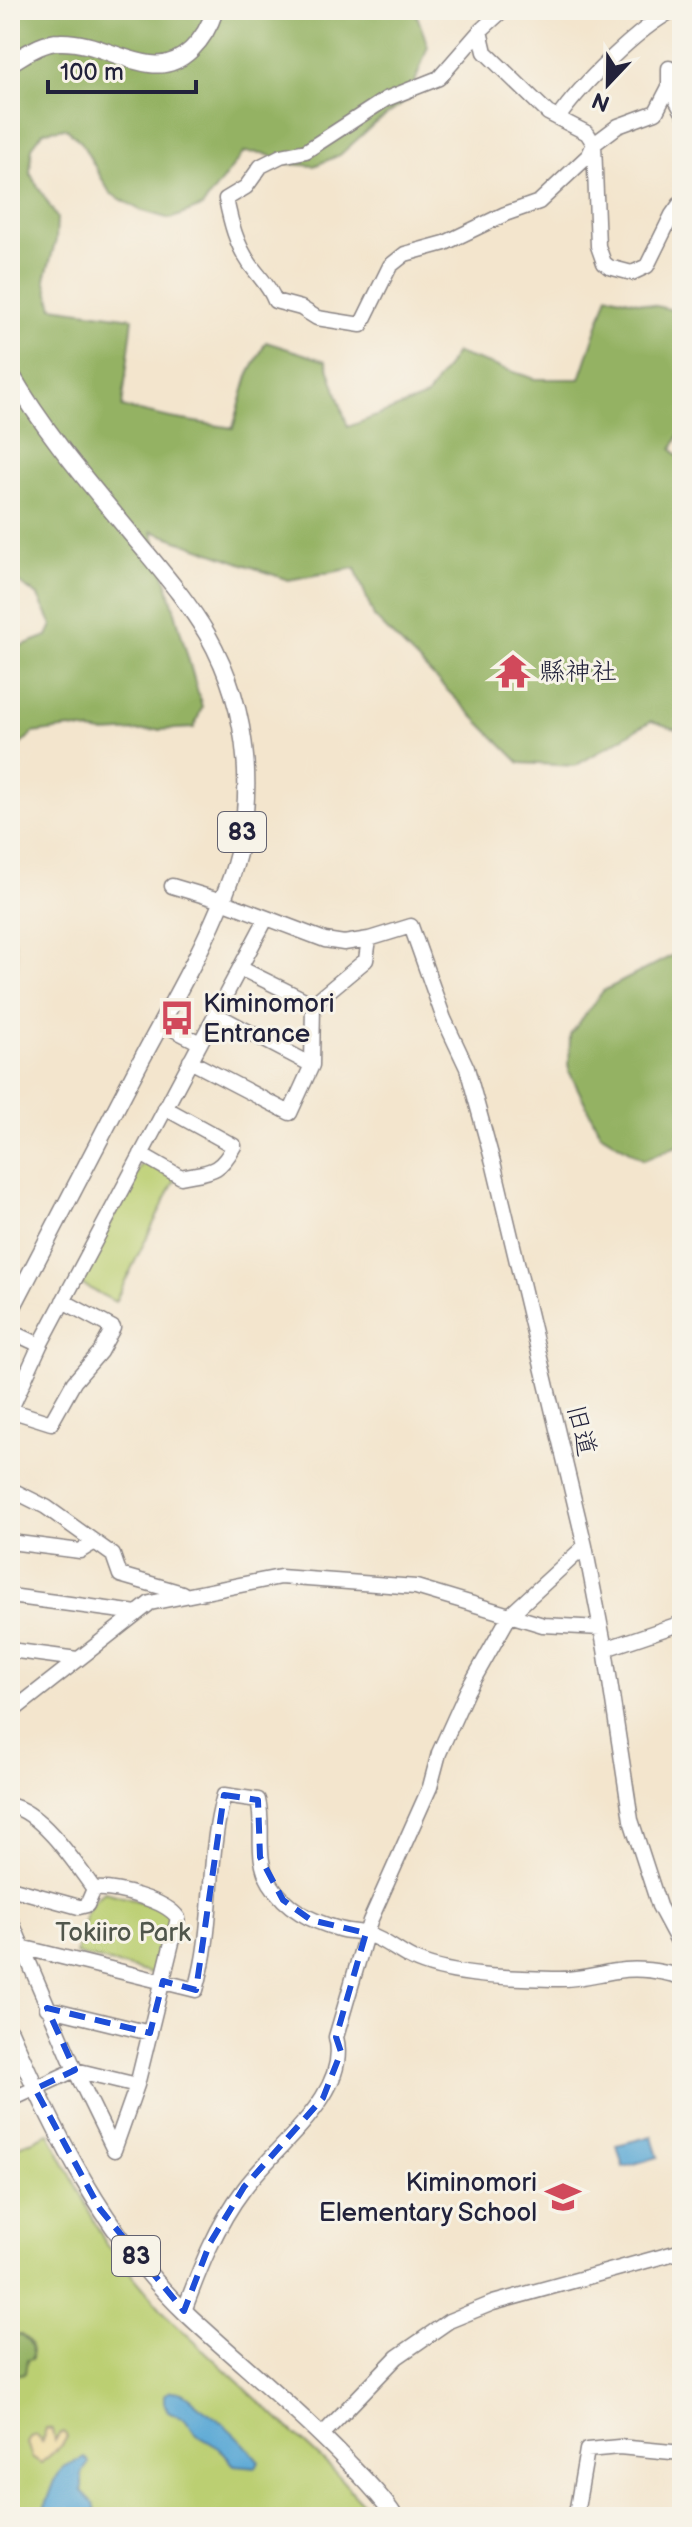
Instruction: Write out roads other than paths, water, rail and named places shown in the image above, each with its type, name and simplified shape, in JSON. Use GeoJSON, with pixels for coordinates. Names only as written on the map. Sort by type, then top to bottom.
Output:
{"type":"FeatureCollection","features":[{"type":"Feature","properties":{"kind":"main road"},"geometry":{"type":"LineString","coordinates":[[10,63],[42,45],[59,42],[97,47],[151,65],[170,62],[187,54],[202,39],[215,10]]}},
{"type":"Feature","properties":{"kind":"main road","name":"83"},"geometry":{"type":"LineString","coordinates":[[10,372],[73,463],[206,632],[227,676],[244,743],[246,791],[242,837],[222,901],[10,1312]]}},
{"type":"Feature","properties":{"kind":"main road","name":"83"},"geometry":{"type":"LineString","coordinates":[[10,2031],[35,2089],[100,2209],[143,2265],[184,2311],[322,2435],[364,2478],[395,2517]]}},
{"type":"Feature","properties":{"kind":"street"},"geometry":{"type":"LineString","coordinates":[[503,10],[439,78],[386,99],[306,151],[281,156],[261,166],[246,187],[226,199],[233,234],[251,265],[268,285],[275,301],[301,308],[317,318],[361,325],[390,266],[405,254],[445,243],[505,214],[539,202],[589,155],[594,144],[618,126],[656,112],[669,87],[669,68]]}},
{"type":"Feature","properties":{"kind":"street"},"geometry":{"type":"LineString","coordinates":[[558,118],[610,62],[660,17],[674,10]]}},
{"type":"Feature","properties":{"kind":"street"},"geometry":{"type":"LineString","coordinates":[[480,31],[485,52],[548,113],[587,133],[594,144],[598,246],[604,263],[632,273],[647,266],[682,201]]}},
{"type":"Feature","properties":{"kind":"street"},"geometry":{"type":"LineString","coordinates":[[669,87],[682,111]]}},
{"type":"Feature","properties":{"kind":"street"},"geometry":{"type":"LineString","coordinates":[[172,886],[222,901],[325,940],[344,943],[369,939],[366,960],[313,1004],[312,1065],[290,1113],[190,1061]]}},
{"type":"Feature","properties":{"kind":"street"},"geometry":{"type":"LineString","coordinates":[[63,1301],[113,1328],[100,1352],[74,1382],[51,1423],[10,1410],[40,1345],[63,1301],[141,1154],[165,1108],[266,919]]}},
{"type":"Feature","properties":{"kind":"street","name":"旧道"},"geometry":{"type":"LineString","coordinates":[[369,939],[411,926],[444,1019],[471,1082],[585,1546],[605,1649],[631,1820],[659,1906],[682,1949]]}},
{"type":"Feature","properties":{"kind":"street"},"geometry":{"type":"LineString","coordinates":[[240,968],[313,1004]]}},
{"type":"Feature","properties":{"kind":"street"},"geometry":{"type":"LineString","coordinates":[[215,1014],[312,1065]]}},
{"type":"Feature","properties":{"kind":"street"},"geometry":{"type":"LineString","coordinates":[[161,1023],[200,1043]]}},
{"type":"Feature","properties":{"kind":"street"},"geometry":{"type":"LineString","coordinates":[[141,1154],[181,1177],[212,1171],[225,1163],[234,1146],[165,1108]]}},
{"type":"Feature","properties":{"kind":"street"},"geometry":{"type":"LineString","coordinates":[[10,1331],[40,1345]]}},
{"type":"Feature","properties":{"kind":"street"},"geometry":{"type":"LineString","coordinates":[[10,1489],[46,1507],[113,1555],[120,1575],[161,1594],[188,1595],[280,1577],[416,1587],[543,1625],[601,1628]]}},
{"type":"Feature","properties":{"kind":"street"},"geometry":{"type":"LineString","coordinates":[[10,1542],[80,1551],[95,1542]]}},
{"type":"Feature","properties":{"kind":"street"},"geometry":{"type":"LineString","coordinates":[[184,2311],[210,2243],[244,2187],[315,2111],[323,2098],[341,2052],[336,2037],[366,1933],[430,1787],[439,1753],[467,1691],[510,1615],[585,1546]]}},
{"type":"Feature","properties":{"kind":"street"},"geometry":{"type":"LineString","coordinates":[[10,1713],[161,1594]]}},
{"type":"Feature","properties":{"kind":"street"},"geometry":{"type":"LineString","coordinates":[[10,1596],[137,1613]]}},
{"type":"Feature","properties":{"kind":"street"},"geometry":{"type":"LineString","coordinates":[[605,1649],[682,1623]]}},
{"type":"Feature","properties":{"kind":"street"},"geometry":{"type":"LineString","coordinates":[[10,1650],[77,1659]]}},
{"type":"Feature","properties":{"kind":"street"},"geometry":{"type":"LineString","coordinates":[[21,1947],[196,1990],[205,1961],[212,1849],[224,1795],[258,1800],[261,1812],[260,1857],[269,1882],[283,1900],[311,1920],[342,1930],[366,1933],[420,1962],[470,1973],[574,1979],[638,1969],[659,1970],[682,1977]]}},
{"type":"Feature","properties":{"kind":"street"},"geometry":{"type":"LineString","coordinates":[[10,1806],[26,1811],[43,1826],[94,1889],[159,1902],[173,1910],[178,1918],[137,2085],[114,2150],[47,2008],[10,1918]]}},
{"type":"Feature","properties":{"kind":"street"},"geometry":{"type":"LineString","coordinates":[[10,1888],[79,1907],[87,1905],[94,1889]]}},
{"type":"Feature","properties":{"kind":"street"},"geometry":{"type":"LineString","coordinates":[[47,2008],[150,2033]]}},
{"type":"Feature","properties":{"kind":"street"},"geometry":{"type":"LineString","coordinates":[[10,2100],[75,2070],[137,2085]]}},
{"type":"Feature","properties":{"kind":"street"},"geometry":{"type":"LineString","coordinates":[[322,2435],[397,2357],[449,2321],[493,2303],[682,2251]]}},
{"type":"Feature","properties":{"kind":"street"},"geometry":{"type":"LineString","coordinates":[[570,2517],[576,2514],[587,2450],[619,2447],[682,2453]]}},
{"type":"Feature","properties":{"kind":"water"},"geometry":{"type":"Polygon","coordinates":[[[652,2136],[658,2157],[623,2167],[617,2145],[652,2136]]]}},
{"type":"Feature","properties":{"kind":"water"},"geometry":{"type":"Polygon","coordinates":[[[171,2391],[185,2395],[226,2426],[259,2461],[256,2467],[234,2465],[219,2448],[197,2435],[185,2419],[168,2411],[164,2395],[171,2391]]]}},
{"type":"Feature","properties":{"kind":"water"},"geometry":{"type":"Polygon","coordinates":[[[84,2457],[89,2463],[82,2472],[82,2491],[94,2503],[97,2517],[36,2517],[46,2505],[61,2471],[84,2457]]]}},
{"type":"Feature","properties":{"kind":"place","name":"縣神社"},"geometry":{"type":"Point","coordinates":[513,671]}},
{"type":"Feature","properties":{"kind":"place","name":"Kiminomori Entrance"},"geometry":{"type":"Point","coordinates":[177,1018]}},
{"type":"Feature","properties":{"kind":"place","name":"Kiminomori Elementary School"},"geometry":{"type":"Point","coordinates":[563,2197]}},
{"type":"Feature","properties":{"kind":"park label","name":"Tokiiro Park"},"geometry":{"type":"Point","coordinates":[123,1932]}}]}
